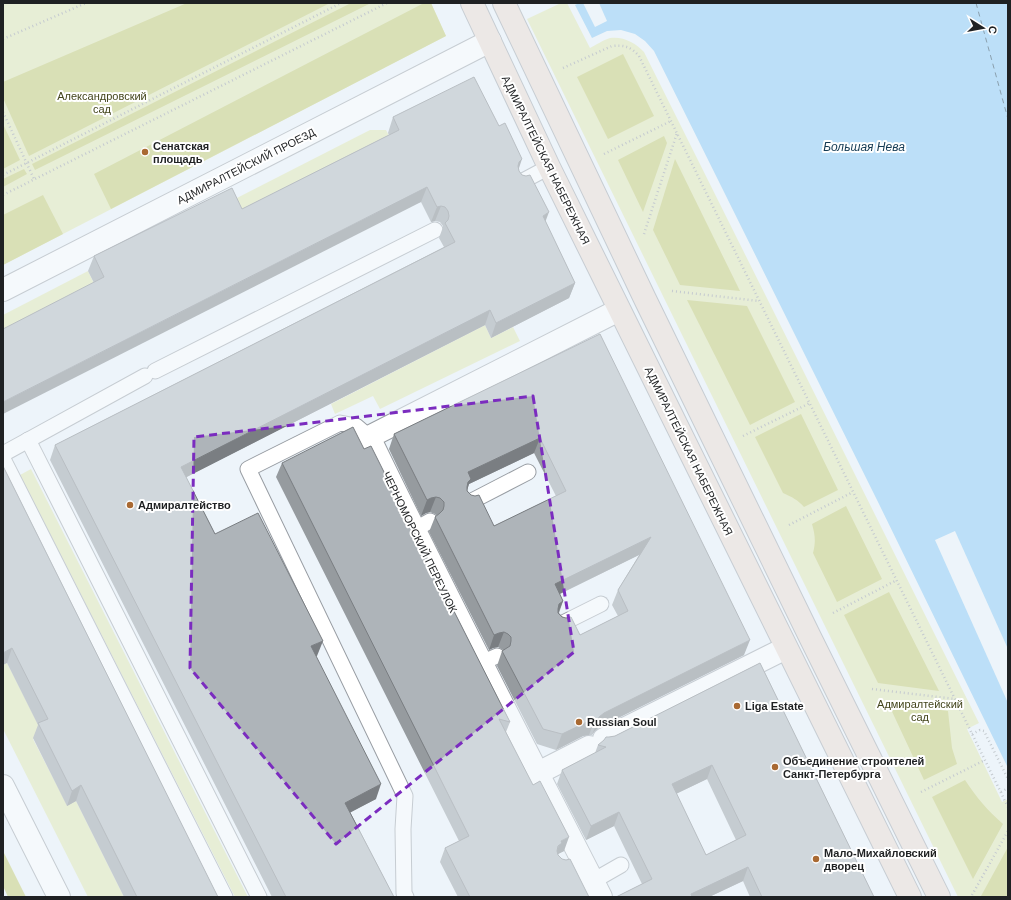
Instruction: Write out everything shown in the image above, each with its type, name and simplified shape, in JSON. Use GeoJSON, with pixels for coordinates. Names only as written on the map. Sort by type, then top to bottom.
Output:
{"type":"FeatureCollection","features":[{"type":"Feature","properties":{"kind":"main road","name":"АДМИРАЛТЕЙСКАЯ НАБЕРЕЖНАЯ"},"geometry":{"type":"LineString","coordinates":[[472,3],[549,167],[619,310],[910,897]]}},
{"type":"Feature","properties":{"kind":"main road"},"geometry":{"type":"LineString","coordinates":[[504,3],[645,299],[939,897]]}},
{"type":"Feature","properties":{"kind":"street","name":"АДМИРАЛТЕЙСКИЙ ПРОЕЗД"},"geometry":{"type":"LineString","coordinates":[[3,290],[490,41]]}},
{"type":"Feature","properties":{"kind":"street"},"geometry":{"type":"LineString","coordinates":[[369,438],[619,310]]}},
{"type":"Feature","properties":{"kind":"street","name":"ЧЕРНОМОРСКИЙ ПЕРЕУЛОК"},"geometry":{"type":"LineString","coordinates":[[369,438],[422,525],[489,659],[573,858],[597,889]]}},
{"type":"Feature","properties":{"kind":"street"},"geometry":{"type":"LineString","coordinates":[[538,773],[786,648]]}},
{"type":"Feature","properties":{"kind":"street"},"geometry":{"type":"LineString","coordinates":[[3,786],[59,897]]}},
{"type":"Feature","properties":{"kind":"lane"},"geometry":{"type":"LineString","coordinates":[[521,182],[549,167]]}},
{"type":"Feature","properties":{"kind":"lane"},"geometry":{"type":"LineString","coordinates":[[3,454],[150,373],[435,230]]}},
{"type":"Feature","properties":{"kind":"lane"},"geometry":{"type":"LineString","coordinates":[[369,438],[356,426],[340,424],[248,469],[405,796],[403,829],[404,893],[406,897]]}},
{"type":"Feature","properties":{"kind":"lane"},"geometry":{"type":"LineString","coordinates":[[28,440],[259,897]]}},
{"type":"Feature","properties":{"kind":"lane"},"geometry":{"type":"LineString","coordinates":[[3,459],[225,897]]}},
{"type":"Feature","properties":{"kind":"lane"},"geometry":{"type":"LineString","coordinates":[[470,502],[528,472]]}},
{"type":"Feature","properties":{"kind":"lane"},"geometry":{"type":"LineString","coordinates":[[561,624],[601,604]]}},
{"type":"Feature","properties":{"kind":"lane"},"geometry":{"type":"LineString","coordinates":[[597,889],[621,865]]}},
{"type":"Feature","properties":{"kind":"path"},"geometry":{"type":"LineString","coordinates":[[3,39],[86,3]]}},
{"type":"Feature","properties":{"kind":"path"},"geometry":{"type":"LineString","coordinates":[[3,174],[341,3]]}},
{"type":"Feature","properties":{"kind":"path"},"geometry":{"type":"LineString","coordinates":[[3,195],[387,3]]}},
{"type":"Feature","properties":{"kind":"path"},"geometry":{"type":"LineString","coordinates":[[563,69],[612,46],[627,47],[634,50],[639,56],[1008,807]]}},
{"type":"Feature","properties":{"kind":"path"},"geometry":{"type":"LineString","coordinates":[[3,112],[34,179]]}},
{"type":"Feature","properties":{"kind":"path"},"geometry":{"type":"LineString","coordinates":[[604,154],[671,121]]}},
{"type":"Feature","properties":{"kind":"path"},"geometry":{"type":"LineString","coordinates":[[644,234],[677,133]]}},
{"type":"Feature","properties":{"kind":"path"},"geometry":{"type":"LineString","coordinates":[[672,291],[759,301]]}},
{"type":"Feature","properties":{"kind":"path"},"geometry":{"type":"LineString","coordinates":[[743,436],[810,403]]}},
{"type":"Feature","properties":{"kind":"path"},"geometry":{"type":"LineString","coordinates":[[789,525],[853,492]]}},
{"type":"Feature","properties":{"kind":"path"},"geometry":{"type":"LineString","coordinates":[[833,613],[897,580]]}},
{"type":"Feature","properties":{"kind":"path"},"geometry":{"type":"LineString","coordinates":[[872,689],[955,700]]}},
{"type":"Feature","properties":{"kind":"path"},"geometry":{"type":"LineString","coordinates":[[972,734],[980,730],[984,731],[1008,779]]}},
{"type":"Feature","properties":{"kind":"path"},"geometry":{"type":"LineString","coordinates":[[921,792],[985,760]]}},
{"type":"Feature","properties":{"kind":"path"},"geometry":{"type":"LineString","coordinates":[[1001,792],[1008,788]]}},
{"type":"Feature","properties":{"kind":"path"},"geometry":{"type":"LineString","coordinates":[[972,895],[1008,831]]}},
{"type":"Feature","properties":{"kind":"highlighted area"},"geometry":{"type":"Polygon","coordinates":[[[533,396],[574,652],[336,844],[190,668],[194,437],[533,396]]]}},
{"type":"Feature","properties":{"kind":"green space","name":"Александровский сад"},"geometry":{"type":"Polygon","coordinates":[[[3,3],[431,3],[446,36],[3,265],[3,3]]]}},
{"type":"Feature","properties":{"kind":"green space"},"geometry":{"type":"Polygon","coordinates":[[[187,3],[330,3],[29,156],[3,98],[3,82],[187,3]]]}},
{"type":"Feature","properties":{"kind":"green space"},"geometry":{"type":"Polygon","coordinates":[[[351,3],[371,3],[35,170],[32,164],[351,3]]]}},
{"type":"Feature","properties":{"kind":"green space"},"geometry":{"type":"Polygon","coordinates":[[[424,3],[431,3],[446,36],[111,209],[94,174],[424,3]]]}},
{"type":"Feature","properties":{"kind":"green space","name":"Адмиралтейский сад"},"geometry":{"type":"Polygon","coordinates":[[[561,3],[567,3],[590,48],[610,38],[620,38],[629,41],[644,52],[979,723],[967,729],[1002,802],[1008,799],[1008,897],[958,897],[527,19],[561,3]]]}},
{"type":"Feature","properties":{"kind":"green space"},"geometry":{"type":"Polygon","coordinates":[[[623,54],[654,116],[608,139],[577,77],[623,54]]]}},
{"type":"Feature","properties":{"kind":"green space"},"geometry":{"type":"Polygon","coordinates":[[[3,124],[20,160],[3,169],[3,124]]]}},
{"type":"Feature","properties":{"kind":"green space"},"geometry":{"type":"Polygon","coordinates":[[[370,130],[386,130],[394,145],[237,224],[227,203],[370,130]]]}},
{"type":"Feature","properties":{"kind":"green space"},"geometry":{"type":"Polygon","coordinates":[[[664,136],[667,143],[643,212],[618,160],[664,136]]]}},
{"type":"Feature","properties":{"kind":"green space"},"geometry":{"type":"Polygon","coordinates":[[[675,159],[740,291],[680,285],[653,230],[675,159]]]}},
{"type":"Feature","properties":{"kind":"green space"},"geometry":{"type":"Polygon","coordinates":[[[24,169],[27,174],[3,187],[3,179],[24,169]]]}},
{"type":"Feature","properties":{"kind":"green space"},"geometry":{"type":"Polygon","coordinates":[[[43,195],[63,234],[3,265],[3,215],[43,195]]]}},
{"type":"Feature","properties":{"kind":"green space"},"geometry":{"type":"Polygon","coordinates":[[[88,271],[98,292],[3,342],[3,315],[88,271]]]}},
{"type":"Feature","properties":{"kind":"green space"},"geometry":{"type":"Polygon","coordinates":[[[687,300],[747,306],[795,402],[750,425],[687,300]]]}},
{"type":"Feature","properties":{"kind":"green space"},"geometry":{"type":"Polygon","coordinates":[[[485,325],[491,338],[513,327],[520,341],[380,409],[373,396],[335,414],[331,404],[485,325]]]}},
{"type":"Feature","properties":{"kind":"green space"},"geometry":{"type":"Polygon","coordinates":[[[801,414],[838,490],[804,507],[795,499],[783,493],[755,437],[801,414]]]}},
{"type":"Feature","properties":{"kind":"green space"},"geometry":{"type":"Polygon","coordinates":[[[31,469],[248,897],[235,897],[20,475],[31,469]]]}},
{"type":"Feature","properties":{"kind":"green space"},"geometry":{"type":"Polygon","coordinates":[[[846,506],[882,579],[837,602],[813,553],[815,538],[812,524],[846,506]]]}},
{"type":"Feature","properties":{"kind":"green space"},"geometry":{"type":"Polygon","coordinates":[[[889,592],[939,691],[878,683],[844,615],[889,592]]]}},
{"type":"Feature","properties":{"kind":"green space"},"geometry":{"type":"Polygon","coordinates":[[[7,663],[43,734],[33,739],[67,805],[76,801],[124,897],[88,897],[3,729],[3,665],[7,663]]]}},
{"type":"Feature","properties":{"kind":"green space"},"geometry":{"type":"Polygon","coordinates":[[[888,703],[948,711],[952,748],[957,764],[924,780],[888,703]]]}},
{"type":"Feature","properties":{"kind":"green space"},"geometry":{"type":"Polygon","coordinates":[[[965,780],[982,804],[1003,824],[973,879],[932,797],[965,780]]]}},
{"type":"Feature","properties":{"kind":"green space"},"geometry":{"type":"Polygon","coordinates":[[[1008,847],[1008,897],[982,897],[981,896],[1008,847]]]}},
{"type":"Feature","properties":{"kind":"green space"},"geometry":{"type":"Polygon","coordinates":[[[3,851],[26,897],[8,897],[3,886],[3,851]]]}},
{"type":"Feature","properties":{"kind":"water","name":"Большая Нева"},"geometry":{"type":"Polygon","coordinates":[[[579,3],[1008,3],[1008,768],[879,504],[654,51],[645,41],[635,34],[621,30],[607,31],[592,38],[575,5],[579,3]]]}},
{"type":"Feature","properties":{"kind":"pier"},"geometry":{"type":"Polygon","coordinates":[[[583,3],[599,3],[607,21],[595,27],[583,3]]]}},
{"type":"Feature","properties":{"kind":"pier"},"geometry":{"type":"Polygon","coordinates":[[[955,531],[1008,649],[1008,703],[935,540],[955,531]]]}},
{"type":"Feature","properties":{"kind":"building","name":"Адмиралтейство"},"geometry":{"type":"Polygon","coordinates":[[[474,77],[499,126],[505,123],[522,159],[518,166],[519,171],[522,175],[530,175],[549,212],[543,216],[575,283],[496,323],[490,310],[181,467],[215,534],[258,513],[323,641],[311,646],[381,784],[345,803],[394,897],[286,897],[55,445],[455,242],[445,223],[449,216],[448,211],[445,207],[437,207],[427,187],[3,402],[3,329],[104,277],[94,256],[232,188],[242,209],[399,130],[393,117],[474,77]]]}},
{"type":"Feature","properties":{"kind":"building"},"geometry":{"type":"Polygon","coordinates":[[[600,334],[750,640],[604,713],[598,720],[595,719],[589,721],[562,734],[543,729],[502,651],[510,646],[511,637],[504,632],[494,635],[435,517],[443,510],[444,502],[440,498],[436,497],[427,500],[394,434],[600,334]],[[540,438],[468,472],[471,479],[468,482],[467,491],[471,495],[479,495],[494,526],[566,491],[540,438]],[[651,537],[555,584],[563,601],[559,604],[558,613],[562,617],[571,617],[580,635],[628,611],[618,590],[651,537]]]}},
{"type":"Feature","properties":{"kind":"building"},"geometry":{"type":"Polygon","coordinates":[[[353,427],[364,449],[371,446],[510,722],[499,719],[533,785],[540,781],[569,837],[561,841],[562,843],[558,846],[558,855],[562,859],[570,859],[589,897],[470,897],[445,848],[469,836],[282,463],[353,427]]]}},
{"type":"Feature","properties":{"kind":"building"},"geometry":{"type":"Polygon","coordinates":[[[3,466],[218,897],[137,897],[81,785],[72,791],[38,723],[48,719],[12,648],[3,653],[3,466]]]}},
{"type":"Feature","properties":{"kind":"building"},"geometry":{"type":"Polygon","coordinates":[[[760,663],[874,897],[762,897],[748,867],[691,894],[692,897],[616,897],[652,879],[619,812],[591,826],[562,770],[606,747],[598,745],[606,737],[615,736],[760,663]],[[712,765],[672,784],[706,855],[746,835],[712,765]]]}},
{"type":"Feature","properties":{"kind":"ferry route"},"geometry":{"type":"LineString","coordinates":[[976,3],[1008,119]]}},
{"type":"Feature","properties":{"kind":"place","name":"Сенатская площадь"},"geometry":{"type":"Point","coordinates":[145,152]}},
{"type":"Feature","properties":{"kind":"place","name":"Адмиралтейство"},"geometry":{"type":"Point","coordinates":[130,505]}},
{"type":"Feature","properties":{"kind":"place","name":"Liga Estate"},"geometry":{"type":"Point","coordinates":[737,706]}},
{"type":"Feature","properties":{"kind":"place","name":"Russian Soul"},"geometry":{"type":"Point","coordinates":[579,722]}},
{"type":"Feature","properties":{"kind":"place","name":"Объединение строителей Санкт-Петербурга"},"geometry":{"type":"Point","coordinates":[775,767]}},
{"type":"Feature","properties":{"kind":"place","name":"Мало-Михайловский дворец"},"geometry":{"type":"Point","coordinates":[816,859]}}]}
